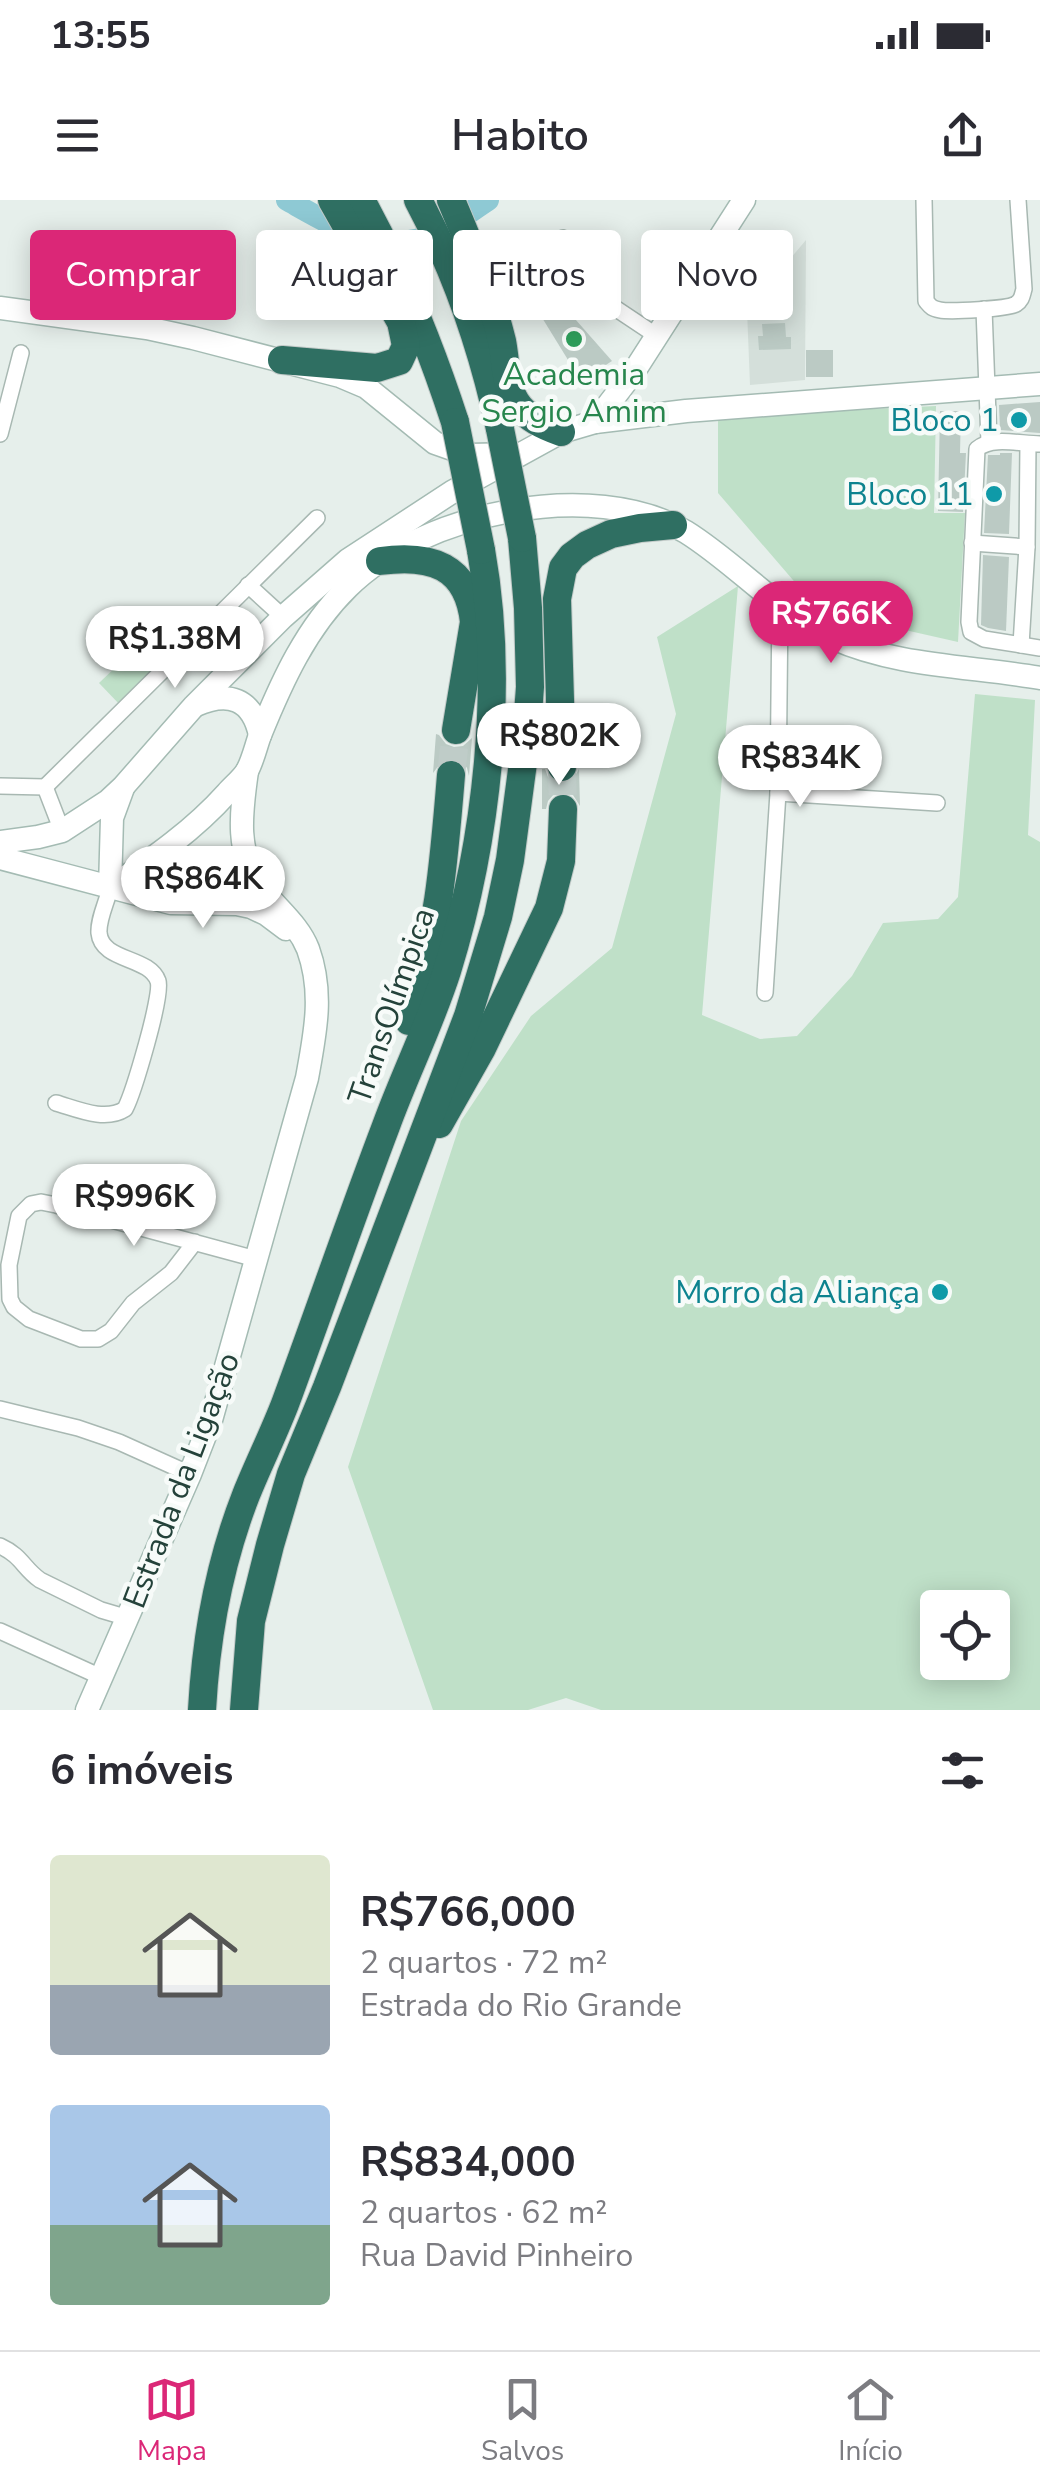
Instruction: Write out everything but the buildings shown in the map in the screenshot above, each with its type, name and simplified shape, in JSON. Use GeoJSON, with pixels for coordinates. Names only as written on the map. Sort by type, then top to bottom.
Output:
{"type":"FeatureCollection","features":[{"type":"Feature","properties":{"kind":"highway"},"geometry":{"type":"LineString","coordinates":[[451,201],[478,266],[502,341],[514,398],[531,418],[561,432]]}},
{"type":"Feature","properties":{"kind":"highway"},"geometry":{"type":"LineString","coordinates":[[244,1710],[251,1621],[292,1474],[468,1016],[498,917],[526,740],[530,687],[522,538],[489,381],[473,327],[420,205]]}},
{"type":"Feature","properties":{"kind":"highway"},"geometry":{"type":"LineString","coordinates":[[282,360],[377,368],[399,361],[406,346],[400,320]]}},
{"type":"Feature","properties":{"kind":"highway","name":"TransOlímpica"},"geometry":{"type":"LineString","coordinates":[[202,1710],[216,1594],[245,1498],[283,1409],[386,1123],[447,970],[473,861],[486,774],[492,680],[488,602],[454,422],[417,320]]}},
{"type":"Feature","properties":{"kind":"highway"},"geometry":{"type":"LineString","coordinates":[[562,767],[557,599],[563,568],[587,545],[611,534],[673,526]]}},
{"type":"Feature","properties":{"kind":"highway"},"geometry":{"type":"LineString","coordinates":[[380,561],[410,558],[433,562],[446,569],[465,590],[474,622],[456,730]]}},
{"type":"Feature","properties":{"kind":"highway"},"geometry":{"type":"LineString","coordinates":[[386,1123],[386,1098],[394,1064],[431,951],[451,775]]}},
{"type":"Feature","properties":{"kind":"highway"},"geometry":{"type":"LineString","coordinates":[[411,1163],[462,1086],[549,908],[561,861],[562,809]]}},
{"type":"Feature","properties":{"kind":"main road"},"geometry":{"type":"LineString","coordinates":[[595,422],[635,370],[744,200]]}},
{"type":"Feature","properties":{"kind":"main road"},"geometry":{"type":"LineString","coordinates":[[0,308],[146,328],[340,376],[366,387],[412,427],[450,450],[470,455],[520,454]]}},
{"type":"Feature","properties":{"kind":"main road"},"geometry":{"type":"LineString","coordinates":[[635,370],[637,386],[645,400],[686,410]]}},
{"type":"Feature","properties":{"kind":"main road"},"geometry":{"type":"LineString","coordinates":[[30,865],[62,832],[123,788],[194,706],[283,617],[348,560],[398,526],[561,432],[595,422],[686,410],[1040,384]]}},
{"type":"Feature","properties":{"kind":"main road"},"geometry":{"type":"LineString","coordinates":[[110,888],[200,822],[247,771],[310,631],[350,584],[380,561],[438,529],[522,510],[584,505],[634,513],[673,526],[730,562],[785,614],[832,638],[896,658],[1040,678]]}},
{"type":"Feature","properties":{"kind":"main road"},"geometry":{"type":"LineString","coordinates":[[194,706],[218,698],[236,700],[252,711],[260,735]]}},
{"type":"Feature","properties":{"kind":"main road","name":"Estrada da Ligação"},"geometry":{"type":"LineString","coordinates":[[86,1710],[211,1420],[307,1078],[317,1025],[318,1001],[310,953],[292,921],[262,888],[244,851],[241,815],[247,771]]}},
{"type":"Feature","properties":{"kind":"main road"},"geometry":{"type":"LineString","coordinates":[[110,888],[112,818],[123,788]]}},
{"type":"Feature","properties":{"kind":"main road"},"geometry":{"type":"LineString","coordinates":[[0,842],[62,832]]}},
{"type":"Feature","properties":{"kind":"main road"},"geometry":{"type":"LineString","coordinates":[[110,836],[131,852],[156,857]]}},
{"type":"Feature","properties":{"kind":"main road"},"geometry":{"type":"LineString","coordinates":[[0,858],[171,903],[251,907],[280,922],[310,953]]}},
{"type":"Feature","properties":{"kind":"street"},"geometry":{"type":"LineString","coordinates":[[924,200],[926,292],[928,304],[940,310],[1017,303],[1022,294],[1018,200]]}},
{"type":"Feature","properties":{"kind":"street"},"geometry":{"type":"LineString","coordinates":[[984,308],[989,442]]}},
{"type":"Feature","properties":{"kind":"street"},"geometry":{"type":"LineString","coordinates":[[621,312],[657,336]]}},
{"type":"Feature","properties":{"kind":"street"},"geometry":{"type":"LineString","coordinates":[[0,434],[21,353]]}},
{"type":"Feature","properties":{"kind":"street"},"geometry":{"type":"LineString","coordinates":[[1021,645],[1034,444],[989,442],[980,445],[976,454],[971,632],[984,639],[1021,645],[1040,648],[1040,636]]}},
{"type":"Feature","properties":{"kind":"street"},"geometry":{"type":"LineString","coordinates":[[0,786],[45,787],[317,518]]}},
{"type":"Feature","properties":{"kind":"street"},"geometry":{"type":"LineString","coordinates":[[972,543],[1027,547]]}},
{"type":"Feature","properties":{"kind":"street"},"geometry":{"type":"LineString","coordinates":[[248,585],[283,617]]}},
{"type":"Feature","properties":{"kind":"street"},"geometry":{"type":"LineString","coordinates":[[765,993],[785,614]]}},
{"type":"Feature","properties":{"kind":"street"},"geometry":{"type":"LineString","coordinates":[[45,787],[62,832]]}},
{"type":"Feature","properties":{"kind":"street"},"geometry":{"type":"LineString","coordinates":[[778,793],[936,803]]}},
{"type":"Feature","properties":{"kind":"street"},"geometry":{"type":"LineString","coordinates":[[56,1103],[107,1115],[124,1110],[156,1006],[156,976],[106,948],[100,938],[110,888]]}},
{"type":"Feature","properties":{"kind":"street"},"geometry":{"type":"LineString","coordinates":[[195,1242],[184,1260],[98,1339],[80,1338],[29,1319],[10,1299],[9,1265],[19,1216],[31,1204],[40,1202],[56,1205],[256,1258]]}},
{"type":"Feature","properties":{"kind":"street"},"geometry":{"type":"LineString","coordinates":[[0,1409],[119,1442],[190,1474]]}},
{"type":"Feature","properties":{"kind":"street"},"geometry":{"type":"LineString","coordinates":[[0,1546],[21,1558],[40,1580],[101,1610],[128,1618]]}},
{"type":"Feature","properties":{"kind":"street"},"geometry":{"type":"LineString","coordinates":[[0,1631],[102,1677]]}},
{"type":"Feature","properties":{"kind":"shaded area"},"geometry":{"type":"Polygon","coordinates":[[[806,240],[805,380],[750,385],[747,320],[793,320],[793,255],[806,240]]]}},
{"type":"Feature","properties":{"kind":"green space"},"geometry":{"type":"Polygon","coordinates":[[[936,406],[934,513],[965,513],[958,642],[852,618],[805,594],[718,493],[718,416],[936,406]]]}},
{"type":"Feature","properties":{"kind":"green space"},"geometry":{"type":"Polygon","coordinates":[[[738,586],[702,1015],[760,1039],[797,1036],[852,976],[883,923],[938,919],[958,897],[975,694],[1035,700],[1028,835],[1040,842],[1040,1710],[601,1710],[566,1698],[528,1710],[433,1710],[348,1467],[461,1121],[531,1016],[612,948],[676,714],[657,637],[738,586]]]}},
{"type":"Feature","properties":{"kind":"green space"},"geometry":{"type":"Polygon","coordinates":[[[140,644],[163,667],[122,707],[99,683],[140,644]]]}},
{"type":"Feature","properties":{"kind":"waterway"},"geometry":{"type":"LineString","coordinates":[[287,200],[340,228],[395,242],[434,234],[488,200]]}},
{"type":"Feature","properties":{"kind":"tunnel"},"geometry":{"type":"LineString","coordinates":[[451,775],[456,730]]}},
{"type":"Feature","properties":{"kind":"tunnel"},"geometry":{"type":"LineString","coordinates":[[562,767],[563,809]]}},
{"type":"Feature","properties":{"kind":"place","name":"Academia Sergio Amim"},"geometry":{"type":"Point","coordinates":[574,339]}},
{"type":"Feature","properties":{"kind":"place","name":"Bloco 1"},"geometry":{"type":"Point","coordinates":[1019,420]}},
{"type":"Feature","properties":{"kind":"place","name":"Bloco 11"},"geometry":{"type":"Point","coordinates":[994,494]}},
{"type":"Feature","properties":{"kind":"place","name":"Morro da Aliança"},"geometry":{"type":"Point","coordinates":[940,1292]}}]}
